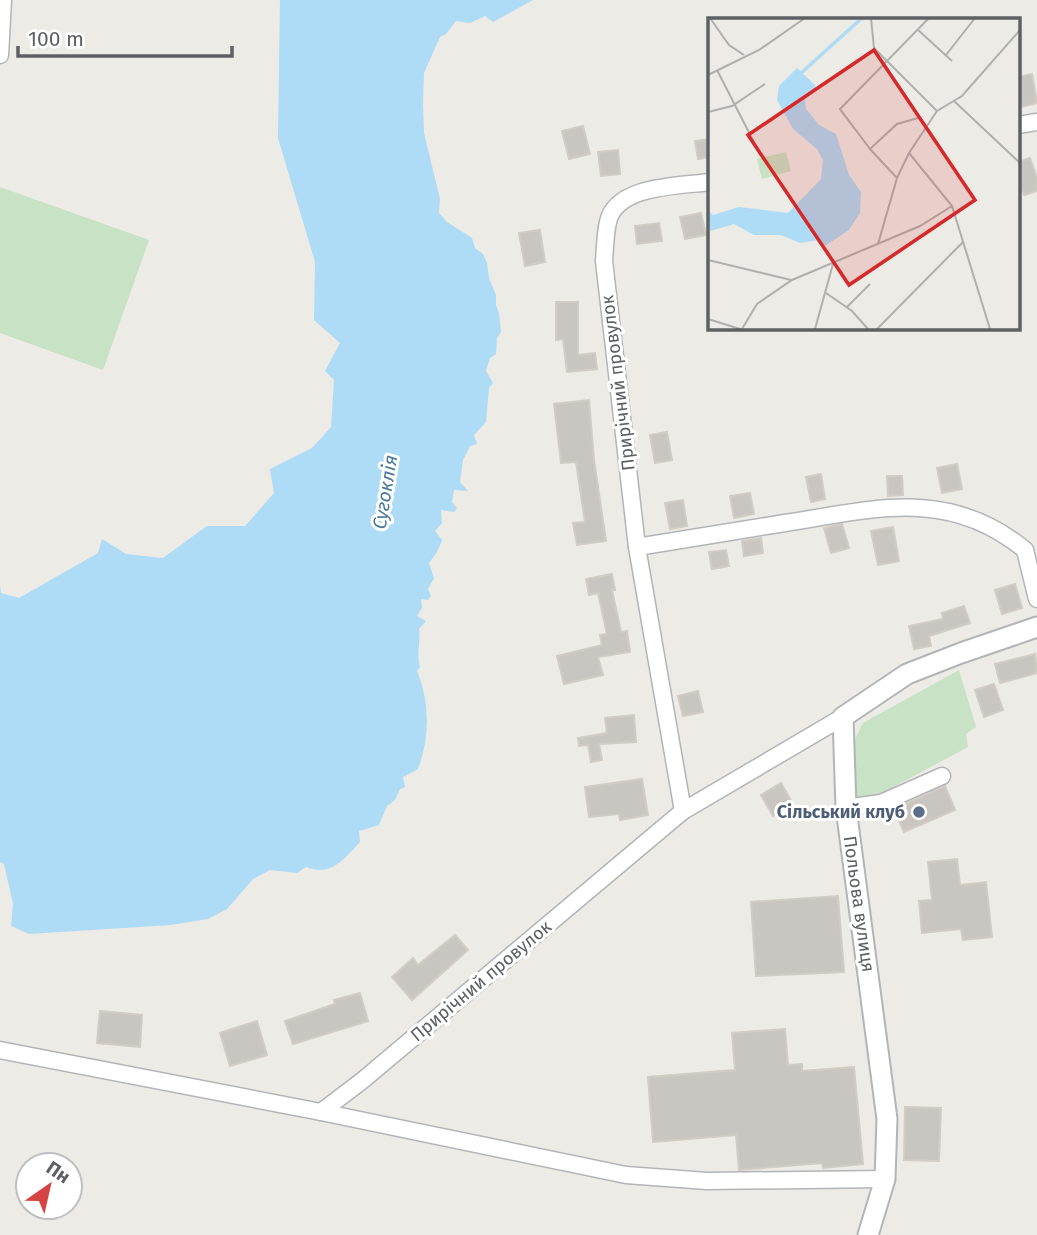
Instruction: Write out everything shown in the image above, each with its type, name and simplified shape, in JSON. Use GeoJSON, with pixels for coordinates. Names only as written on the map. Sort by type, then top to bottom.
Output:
{"type":"FeatureCollection","features":[{"type":"Feature","properties":{"kind":"street"},"geometry":{"type":"LineString","coordinates":[[0,55],[3,0]]}},
{"type":"Feature","properties":{"kind":"street","name":"Прирічний провулок"},"geometry":{"type":"LineString","coordinates":[[321,1112],[363,1080],[683,811],[637,547],[604,261],[608,220],[620,200],[637,192],[708,182]]}},
{"type":"Feature","properties":{"kind":"street"},"geometry":{"type":"LineString","coordinates":[[637,547],[889,506],[942,510],[985,523],[1031,549],[1037,599]]}},
{"type":"Feature","properties":{"kind":"street"},"geometry":{"type":"LineString","coordinates":[[683,811],[843,716],[907,674],[1037,627]]}},
{"type":"Feature","properties":{"kind":"street","name":"Польова вулиця"},"geometry":{"type":"LineString","coordinates":[[843,716],[846,808],[887,1119],[885,1180],[868,1235]]}},
{"type":"Feature","properties":{"kind":"street"},"geometry":{"type":"LineString","coordinates":[[846,808],[880,803],[942,776]]}},
{"type":"Feature","properties":{"kind":"street"},"geometry":{"type":"LineString","coordinates":[[0,1050],[626,1175],[707,1181],[885,1180]]}},
{"type":"Feature","properties":{"kind":"green space"},"geometry":{"type":"Polygon","coordinates":[[[0,187],[149,240],[103,370],[0,333],[0,187]]]}},
{"type":"Feature","properties":{"kind":"green space"},"geometry":{"type":"Polygon","coordinates":[[[959,670],[976,727],[966,734],[968,747],[867,801],[853,798],[852,745],[863,723],[959,670]]]}},
{"type":"Feature","properties":{"kind":"water","name":"Сугоклія"},"geometry":{"type":"Polygon","coordinates":[[[280,0],[533,0],[493,22],[485,16],[470,23],[456,21],[446,34],[440,37],[424,73],[424,133],[440,199],[439,213],[447,222],[472,238],[475,248],[483,254],[496,295],[501,332],[497,338],[496,354],[490,358],[486,371],[493,383],[489,388],[486,422],[474,435],[477,444],[470,446],[463,460],[460,482],[468,491],[454,490],[452,502],[457,508],[454,512],[441,510],[442,523],[435,531],[442,540],[429,563],[434,578],[428,589],[431,596],[428,600],[421,599],[422,608],[417,616],[426,621],[419,629],[420,667],[417,671],[427,720],[422,757],[418,769],[403,777],[405,787],[400,789],[395,800],[387,806],[379,825],[359,831],[360,842],[330,868],[323,870],[306,867],[297,873],[270,870],[253,879],[227,909],[208,919],[171,925],[29,934],[11,926],[13,904],[4,864],[0,862],[0,585],[1,593],[19,598],[98,553],[102,539],[126,554],[163,558],[207,526],[245,526],[274,493],[270,469],[312,448],[331,427],[334,380],[325,371],[340,343],[314,320],[315,262],[278,138],[280,0]]]}},
{"type":"Feature","properties":{"kind":"building"},"geometry":{"type":"Polygon","coordinates":[[[1032,74],[1037,103],[1021,107],[1020,77],[1032,74]]]}},
{"type":"Feature","properties":{"kind":"building"},"geometry":{"type":"Polygon","coordinates":[[[583,126],[590,154],[569,159],[562,131],[583,126]]]}},
{"type":"Feature","properties":{"kind":"building"},"geometry":{"type":"Polygon","coordinates":[[[708,139],[708,157],[698,159],[695,141],[708,139]]]}},
{"type":"Feature","properties":{"kind":"building"},"geometry":{"type":"Polygon","coordinates":[[[618,150],[620,174],[601,176],[598,152],[618,150]]]}},
{"type":"Feature","properties":{"kind":"building"},"geometry":{"type":"Polygon","coordinates":[[[1030,158],[1037,178],[1037,191],[1024,195],[1020,184],[1020,161],[1030,158]]]}},
{"type":"Feature","properties":{"kind":"building"},"geometry":{"type":"Polygon","coordinates":[[[701,213],[706,235],[685,239],[680,217],[701,213]]]}},
{"type":"Feature","properties":{"kind":"building"},"geometry":{"type":"Polygon","coordinates":[[[659,223],[662,241],[637,244],[635,226],[659,223]]]}},
{"type":"Feature","properties":{"kind":"building"},"geometry":{"type":"Polygon","coordinates":[[[540,230],[545,262],[525,266],[519,233],[540,230]]]}},
{"type":"Feature","properties":{"kind":"building"},"geometry":{"type":"Polygon","coordinates":[[[556,302],[578,302],[578,355],[595,353],[597,369],[567,372],[563,339],[556,340],[556,302]]]}},
{"type":"Feature","properties":{"kind":"building"},"geometry":{"type":"Polygon","coordinates":[[[589,400],[594,460],[606,541],[577,545],[573,523],[585,522],[576,462],[561,463],[554,404],[589,400]]]}},
{"type":"Feature","properties":{"kind":"building"},"geometry":{"type":"Polygon","coordinates":[[[667,432],[672,460],[655,463],[650,435],[667,432]]]}},
{"type":"Feature","properties":{"kind":"building"},"geometry":{"type":"Polygon","coordinates":[[[957,464],[962,489],[942,493],[937,468],[957,464]]]}},
{"type":"Feature","properties":{"kind":"building"},"geometry":{"type":"Polygon","coordinates":[[[821,474],[825,499],[811,502],[806,477],[821,474]]]}},
{"type":"Feature","properties":{"kind":"building"},"geometry":{"type":"Polygon","coordinates":[[[887,476],[902,476],[903,495],[888,496],[887,476]]]}},
{"type":"Feature","properties":{"kind":"building"},"geometry":{"type":"Polygon","coordinates":[[[750,493],[754,514],[734,518],[730,496],[750,493]]]}},
{"type":"Feature","properties":{"kind":"building"},"geometry":{"type":"Polygon","coordinates":[[[683,500],[687,526],[670,529],[665,503],[683,500]]]}},
{"type":"Feature","properties":{"kind":"building"},"geometry":{"type":"Polygon","coordinates":[[[842,524],[849,548],[831,553],[824,528],[842,524]]]}},
{"type":"Feature","properties":{"kind":"building"},"geometry":{"type":"Polygon","coordinates":[[[893,527],[899,561],[878,565],[871,531],[893,527]]]}},
{"type":"Feature","properties":{"kind":"building"},"geometry":{"type":"Polygon","coordinates":[[[761,538],[763,553],[744,556],[742,541],[761,538]]]}},
{"type":"Feature","properties":{"kind":"building"},"geometry":{"type":"Polygon","coordinates":[[[726,550],[729,566],[712,569],[709,552],[726,550]]]}},
{"type":"Feature","properties":{"kind":"building"},"geometry":{"type":"Polygon","coordinates":[[[612,574],[615,590],[612,590],[621,632],[627,631],[630,652],[598,657],[603,675],[564,684],[557,656],[602,645],[600,635],[607,634],[598,593],[589,595],[586,579],[612,574]]]}},
{"type":"Feature","properties":{"kind":"building"},"geometry":{"type":"Polygon","coordinates":[[[1015,584],[1022,608],[1002,614],[995,590],[1015,584]]]}},
{"type":"Feature","properties":{"kind":"building"},"geometry":{"type":"Polygon","coordinates":[[[964,606],[970,623],[929,636],[931,646],[914,649],[909,626],[943,619],[942,613],[964,606]]]}},
{"type":"Feature","properties":{"kind":"building"},"geometry":{"type":"Polygon","coordinates":[[[1035,654],[1037,673],[1000,683],[995,664],[1035,654]]]}},
{"type":"Feature","properties":{"kind":"building"},"geometry":{"type":"Polygon","coordinates":[[[994,684],[1003,710],[984,717],[975,690],[994,684]]]}},
{"type":"Feature","properties":{"kind":"building"},"geometry":{"type":"Polygon","coordinates":[[[698,691],[703,712],[683,716],[678,696],[698,691]]]}},
{"type":"Feature","properties":{"kind":"building"},"geometry":{"type":"Polygon","coordinates":[[[634,715],[636,742],[599,744],[602,760],[591,762],[588,745],[579,746],[578,738],[607,733],[605,718],[634,715]]]}},
{"type":"Feature","properties":{"kind":"building"},"geometry":{"type":"Polygon","coordinates":[[[642,779],[648,815],[620,820],[619,814],[589,817],[585,787],[642,779]]]}},
{"type":"Feature","properties":{"kind":"building"},"geometry":{"type":"Polygon","coordinates":[[[781,783],[793,804],[773,816],[761,795],[781,783]]]}},
{"type":"Feature","properties":{"kind":"building"},"geometry":{"type":"Polygon","coordinates":[[[945,786],[955,810],[904,832],[894,809],[945,786]]]}},
{"type":"Feature","properties":{"kind":"building"},"geometry":{"type":"Polygon","coordinates":[[[957,859],[960,885],[986,882],[992,937],[963,940],[961,929],[922,933],[919,901],[932,900],[928,862],[957,859]]]}},
{"type":"Feature","properties":{"kind":"building"},"geometry":{"type":"Polygon","coordinates":[[[838,896],[844,972],[756,976],[751,902],[838,896]]]}},
{"type":"Feature","properties":{"kind":"building"},"geometry":{"type":"Polygon","coordinates":[[[455,935],[468,950],[412,1000],[392,977],[413,958],[418,965],[455,935]]]}},
{"type":"Feature","properties":{"kind":"building"},"geometry":{"type":"Polygon","coordinates":[[[360,993],[368,1021],[293,1044],[285,1021],[335,1004],[334,1000],[360,993]]]}},
{"type":"Feature","properties":{"kind":"building"},"geometry":{"type":"Polygon","coordinates":[[[100,1011],[142,1015],[140,1047],[97,1043],[100,1011]]]}},
{"type":"Feature","properties":{"kind":"building"},"geometry":{"type":"Polygon","coordinates":[[[257,1021],[267,1055],[230,1066],[220,1033],[257,1021]]]}},
{"type":"Feature","properties":{"kind":"building"},"geometry":{"type":"Polygon","coordinates":[[[785,1029],[788,1065],[802,1064],[802,1071],[854,1067],[863,1164],[823,1168],[822,1163],[739,1170],[736,1135],[653,1142],[648,1077],[735,1070],[732,1033],[785,1029]]]}},
{"type":"Feature","properties":{"kind":"building"},"geometry":{"type":"Polygon","coordinates":[[[905,1107],[941,1108],[939,1161],[904,1160],[905,1107]]]}},
{"type":"Feature","properties":{"kind":"place","name":"Сільський клуб"},"geometry":{"type":"Point","coordinates":[919,812]}}]}
